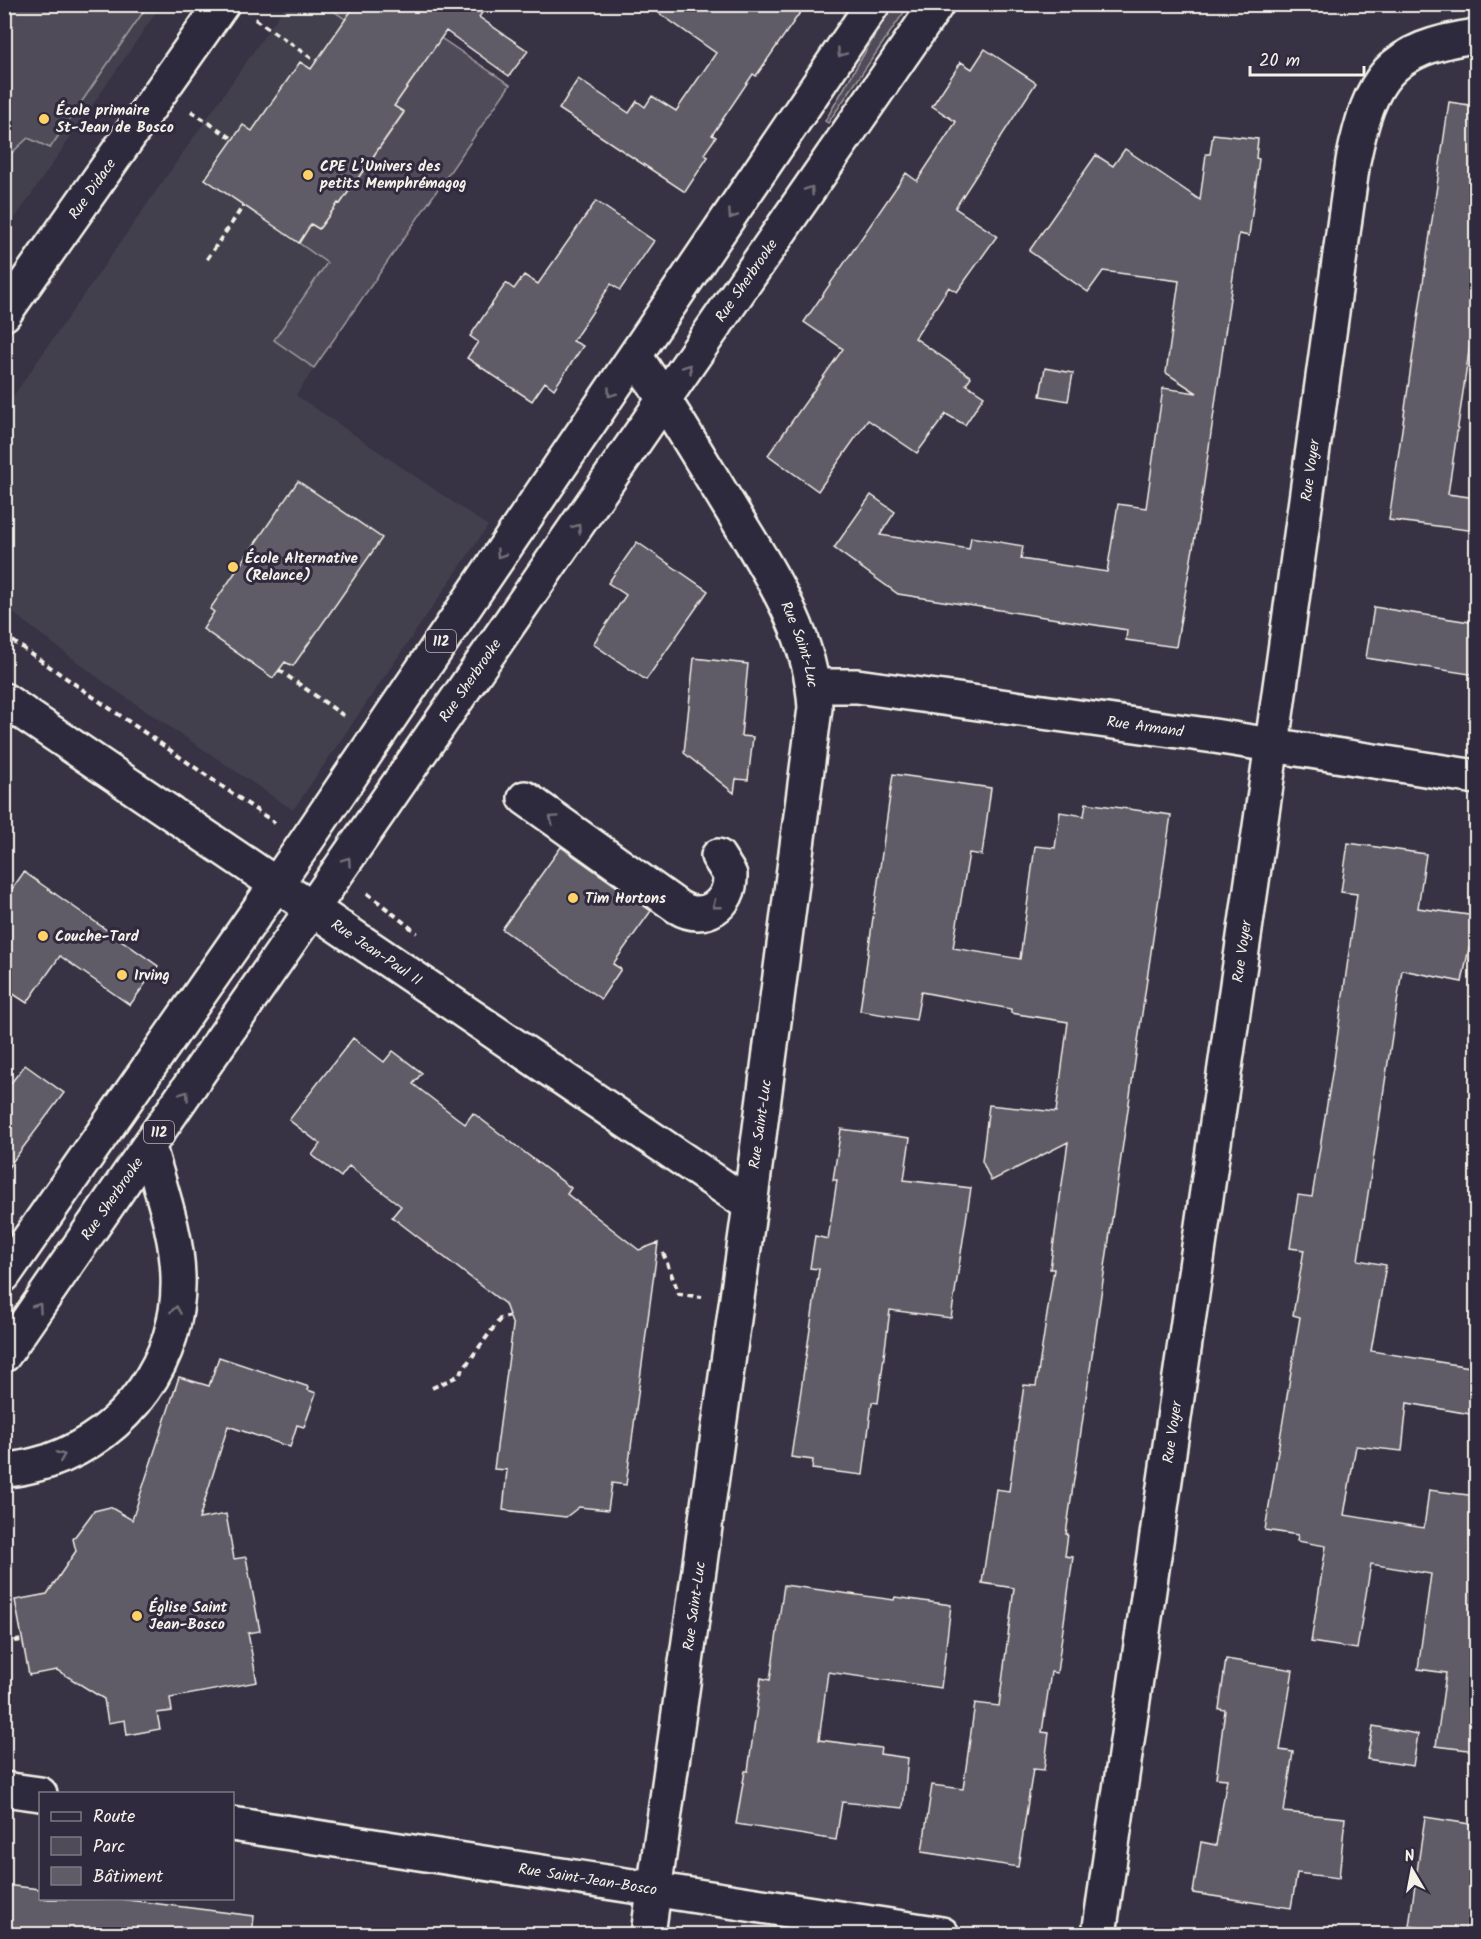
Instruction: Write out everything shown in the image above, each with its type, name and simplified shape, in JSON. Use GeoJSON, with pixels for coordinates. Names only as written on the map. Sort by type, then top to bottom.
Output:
{"type":"FeatureCollection","features":[{"type":"Feature","properties":{"kind":"street","name":"Rue Didace"},"geometry":{"type":"LineString","coordinates":[[4,314],[222,4]]}},
{"type":"Feature","properties":{"kind":"street","name":"112"},"geometry":{"type":"LineString","coordinates":[[4,1275],[305,843],[873,4]]}},
{"type":"Feature","properties":{"kind":"street","name":"Rue Sherbrooke"},"geometry":{"type":"LineString","coordinates":[[4,1355],[937,4]]}},
{"type":"Feature","properties":{"kind":"street","name":"Rue Voyer"},"geometry":{"type":"LineString","coordinates":[[1099,1935],[1360,124],[1378,82],[1392,67],[1409,55],[1427,47],[1476,36]]}},
{"type":"Feature","properties":{"kind":"street","name":"Rue Saint-Luc"},"geometry":{"type":"LineString","coordinates":[[636,357],[665,400],[785,599],[802,637],[814,686],[813,741],[648,1935]]}},
{"type":"Feature","properties":{"kind":"street","name":"Rue Armand"},"geometry":{"type":"LineString","coordinates":[[814,686],[857,686],[1272,744],[1476,777]]}},
{"type":"Feature","properties":{"kind":"street","name":"Rue Jean-Paul II"},"geometry":{"type":"LineString","coordinates":[[4,700],[750,1205]]}},
{"type":"Feature","properties":{"kind":"street"},"geometry":{"type":"LineString","coordinates":[[525,798],[678,907],[693,914],[715,909],[726,897],[730,875],[718,856]]}},
{"type":"Feature","properties":{"kind":"street"},"geometry":{"type":"LineString","coordinates":[[4,1470],[37,1465],[89,1443],[132,1406],[149,1383],[162,1358],[172,1331],[178,1275],[175,1247],[149,1147]]}},
{"type":"Feature","properties":{"kind":"street"},"geometry":{"type":"LineString","coordinates":[[4,1789],[39,1794]]}},
{"type":"Feature","properties":{"kind":"street","name":"Rue Saint-Jean-Bosco"},"geometry":{"type":"LineString","coordinates":[[234,1824],[942,1935]]}},
{"type":"Feature","properties":{"kind":"path"},"geometry":{"type":"LineString","coordinates":[[252,17],[316,61]]}},
{"type":"Feature","properties":{"kind":"path"},"geometry":{"type":"LineString","coordinates":[[162,91],[233,140]]}},
{"type":"Feature","properties":{"kind":"path"},"geometry":{"type":"LineString","coordinates":[[207,259],[244,205]]}},
{"type":"Feature","properties":{"kind":"path"},"geometry":{"type":"LineString","coordinates":[[4,635],[305,843]]}},
{"type":"Feature","properties":{"kind":"path"},"geometry":{"type":"LineString","coordinates":[[279,670],[375,738]]}},
{"type":"Feature","properties":{"kind":"path"},"geometry":{"type":"LineString","coordinates":[[341,870],[424,938]]}},
{"type":"Feature","properties":{"kind":"path"},"geometry":{"type":"LineString","coordinates":[[663,1253],[680,1294],[736,1301]]}},
{"type":"Feature","properties":{"kind":"path"},"geometry":{"type":"LineString","coordinates":[[432,1388],[458,1376],[500,1319],[510,1316]]}},
{"type":"Feature","properties":{"kind":"path"},"geometry":{"type":"LineString","coordinates":[[4,1643],[22,1640]]}},
{"type":"Feature","properties":{"kind":"shaded area","name":"École primaire St-Jean de Bosco"},"geometry":{"type":"Polygon","coordinates":[[[5,5],[161,5],[5,233],[5,5]]]}},
{"type":"Feature","properties":{"kind":"shaded area","name":"École Alternative (Relance)"},"geometry":{"type":"Polygon","coordinates":[[[286,5],[392,5],[510,85],[296,395],[488,526],[293,810],[109,686],[5,607],[4,409],[286,5]]]}},
{"type":"Feature","properties":{"kind":"green space","name":"École primaire St-Jean de Bosco"},"geometry":{"type":"Polygon","coordinates":[[[5,4],[148,5],[50,148],[28,138],[5,159],[5,4]]]}},
{"type":"Feature","properties":{"kind":"green space"},"geometry":{"type":"Polygon","coordinates":[[[893,4],[909,5],[828,123],[825,121],[893,4]]]}},
{"type":"Feature","properties":{"kind":"green space"},"geometry":{"type":"Polygon","coordinates":[[[334,5],[392,5],[510,85],[314,368],[274,340],[327,263],[299,243],[311,224],[319,229],[338,203],[340,204],[404,113],[394,106],[422,66],[348,15],[345,19],[331,9],[334,5]]]}},
{"type":"Feature","properties":{"kind":"building"},"geometry":{"type":"Polygon","coordinates":[[[356,4],[488,4],[479,17],[528,51],[509,76],[446,31],[394,106],[404,112],[340,204],[338,203],[319,229],[311,224],[299,243],[205,179],[243,125],[252,131],[300,62],[311,69],[356,4]]]}},
{"type":"Feature","properties":{"kind":"building"},"geometry":{"type":"Polygon","coordinates":[[[646,4],[806,4],[756,76],[753,74],[712,135],[716,137],[704,154],[708,157],[685,192],[559,109],[578,79],[629,113],[637,101],[645,107],[652,96],[676,111],[716,53],[646,4]]]}},
{"type":"Feature","properties":{"kind":"building"},"geometry":{"type":"Polygon","coordinates":[[[985,49],[1036,83],[955,208],[997,236],[957,292],[949,287],[915,338],[971,377],[966,384],[984,396],[965,425],[946,414],[917,453],[868,420],[818,491],[768,455],[843,349],[804,322],[906,173],[917,181],[956,122],[932,106],[961,62],[972,69],[985,49]]]}},
{"type":"Feature","properties":{"kind":"building"},"geometry":{"type":"Polygon","coordinates":[[[1449,102],[1476,106],[1476,304],[1448,494],[1476,498],[1476,531],[1389,520],[1449,102]]]}},
{"type":"Feature","properties":{"kind":"building"},"geometry":{"type":"Polygon","coordinates":[[[1213,134],[1258,139],[1256,158],[1259,159],[1249,236],[1239,234],[1203,490],[1176,647],[1126,640],[1127,630],[898,594],[834,548],[871,495],[895,512],[880,535],[969,549],[971,537],[1023,546],[1021,559],[1107,572],[1118,504],[1146,508],[1163,388],[1197,393],[1166,373],[1179,281],[1103,271],[1088,292],[1029,251],[1096,155],[1113,166],[1125,149],[1200,200],[1206,154],[1210,154],[1213,134]]]}},
{"type":"Feature","properties":{"kind":"building"},"geometry":{"type":"Polygon","coordinates":[[[596,201],[654,241],[620,290],[611,284],[573,341],[583,346],[554,389],[545,382],[532,401],[467,358],[478,342],[470,336],[506,283],[514,289],[524,275],[538,284],[596,201]]]}},
{"type":"Feature","properties":{"kind":"building"},"geometry":{"type":"Polygon","coordinates":[[[1045,368],[1073,373],[1068,401],[1040,396],[1045,368]]]}},
{"type":"Feature","properties":{"kind":"building"},"geometry":{"type":"Polygon","coordinates":[[[298,481],[382,538],[293,666],[285,662],[273,678],[203,629],[214,612],[210,609],[298,481]]]}},
{"type":"Feature","properties":{"kind":"building"},"geometry":{"type":"Polygon","coordinates":[[[637,542],[708,591],[646,680],[593,644],[626,595],[608,583],[637,542]]]}},
{"type":"Feature","properties":{"kind":"building"},"geometry":{"type":"Polygon","coordinates":[[[1374,607],[1476,623],[1476,675],[1366,658],[1374,607]]]}},
{"type":"Feature","properties":{"kind":"building"},"geometry":{"type":"Polygon","coordinates":[[[694,658],[748,664],[741,736],[753,737],[748,780],[736,779],[734,793],[684,753],[694,658]]]}},
{"type":"Feature","properties":{"kind":"building"},"geometry":{"type":"Polygon","coordinates":[[[893,774],[991,788],[982,855],[969,853],[953,948],[1020,959],[1035,846],[1055,848],[1060,812],[1084,816],[1086,803],[1171,815],[1066,1534],[1068,1534],[1065,1556],[1073,1557],[1057,1673],[1051,1672],[1042,1732],[1049,1733],[1044,1770],[1033,1769],[1018,1867],[922,1852],[932,1785],[963,1789],[975,1703],[999,1706],[1014,1588],[982,1583],[996,1489],[1009,1491],[1024,1385],[1036,1386],[1054,1269],[1050,1269],[1068,1142],[991,1181],[982,1161],[989,1105],[1056,1112],[1068,1022],[1011,1013],[1011,1009],[921,992],[916,1020],[860,1011],[893,774]]]}},
{"type":"Feature","properties":{"kind":"building"},"geometry":{"type":"Polygon","coordinates":[[[1348,843],[1426,854],[1418,908],[1476,916],[1476,949],[1469,948],[1462,982],[1402,970],[1358,1260],[1386,1265],[1371,1351],[1476,1368],[1476,1415],[1407,1403],[1402,1451],[1356,1446],[1344,1515],[1424,1528],[1429,1490],[1476,1496],[1476,1751],[1436,1746],[1446,1673],[1418,1669],[1431,1574],[1371,1564],[1357,1649],[1311,1642],[1326,1546],[1297,1541],[1298,1535],[1265,1530],[1300,1317],[1293,1315],[1304,1250],[1290,1248],[1298,1195],[1312,1197],[1357,894],[1341,892],[1348,843]]]}},
{"type":"Feature","properties":{"kind":"building"},"geometry":{"type":"Polygon","coordinates":[[[561,847],[651,911],[613,964],[621,969],[601,999],[502,929],[561,847]]]}},
{"type":"Feature","properties":{"kind":"building"},"geometry":{"type":"Polygon","coordinates":[[[24,872],[158,966],[130,1005],[60,956],[27,1003],[4,988],[4,900],[24,872]]]}},
{"type":"Feature","properties":{"kind":"building"},"geometry":{"type":"Polygon","coordinates":[[[353,1038],[384,1062],[393,1051],[422,1073],[413,1084],[465,1124],[473,1113],[571,1188],[567,1194],[639,1250],[658,1243],[626,1485],[612,1483],[608,1510],[579,1507],[566,1517],[503,1510],[507,1470],[494,1469],[513,1326],[505,1304],[392,1217],[401,1206],[349,1166],[341,1177],[312,1155],[320,1144],[289,1120],[353,1038]]]}},
{"type":"Feature","properties":{"kind":"building"},"geometry":{"type":"Polygon","coordinates":[[[25,1065],[64,1093],[4,1173],[4,1092],[25,1065]]]}},
{"type":"Feature","properties":{"kind":"building"},"geometry":{"type":"Polygon","coordinates":[[[841,1129],[910,1138],[904,1180],[971,1188],[951,1318],[890,1310],[878,1403],[872,1402],[863,1475],[812,1469],[813,1460],[791,1457],[819,1269],[810,1268],[815,1236],[828,1239],[837,1180],[833,1180],[841,1129]]]}},
{"type":"Feature","properties":{"kind":"building","name":"Église Saint Jean-Bosco"},"geometry":{"type":"Polygon","coordinates":[[[219,1357],[309,1387],[308,1390],[316,1393],[304,1427],[297,1425],[290,1447],[228,1426],[199,1519],[226,1514],[234,1559],[246,1557],[260,1631],[248,1633],[257,1682],[170,1698],[172,1711],[157,1713],[160,1729],[127,1735],[125,1720],[108,1723],[104,1699],[57,1670],[29,1675],[15,1600],[47,1594],[76,1551],[73,1539],[94,1511],[110,1507],[132,1520],[179,1377],[209,1386],[219,1357]]]}},
{"type":"Feature","properties":{"kind":"building"},"geometry":{"type":"Polygon","coordinates":[[[784,1585],[894,1600],[895,1597],[951,1605],[941,1688],[828,1672],[819,1740],[881,1748],[880,1754],[908,1758],[903,1808],[842,1802],[836,1840],[736,1824],[745,1771],[748,1771],[761,1678],[770,1680],[784,1585]]]}},
{"type":"Feature","properties":{"kind":"building"},"geometry":{"type":"Polygon","coordinates":[[[1226,1659],[1293,1670],[1280,1750],[1293,1752],[1284,1812],[1345,1818],[1339,1878],[1297,1873],[1291,1908],[1193,1893],[1201,1842],[1216,1845],[1227,1779],[1216,1778],[1225,1710],[1219,1709],[1226,1659]]]}},
{"type":"Feature","properties":{"kind":"building"},"geometry":{"type":"Polygon","coordinates":[[[1373,1726],[1418,1734],[1413,1766],[1367,1759],[1373,1726]]]}},
{"type":"Feature","properties":{"kind":"building"},"geometry":{"type":"Polygon","coordinates":[[[1425,1817],[1476,1825],[1476,1865],[1466,1935],[1409,1926],[1425,1817]]]}},
{"type":"Feature","properties":{"kind":"building"},"geometry":{"type":"Polygon","coordinates":[[[4,1885],[39,1889],[39,1900],[128,1900],[254,1916],[252,1935],[4,1935],[4,1885]]]}},
{"type":"Feature","properties":{"kind":"place","name":"École primaire St-Jean de Bosco"},"geometry":{"type":"Point","coordinates":[44,119]}},
{"type":"Feature","properties":{"kind":"place","name":"CPE L’Univers des petits Memphrémagog"},"geometry":{"type":"Point","coordinates":[308,175]}},
{"type":"Feature","properties":{"kind":"place","name":"École Alternative (Relance)"},"geometry":{"type":"Point","coordinates":[233,567]}},
{"type":"Feature","properties":{"kind":"place","name":"Tim Hortons"},"geometry":{"type":"Point","coordinates":[573,898]}},
{"type":"Feature","properties":{"kind":"place","name":"Couche-Tard"},"geometry":{"type":"Point","coordinates":[43,936]}},
{"type":"Feature","properties":{"kind":"place","name":"Irving"},"geometry":{"type":"Point","coordinates":[122,975]}},
{"type":"Feature","properties":{"kind":"place","name":"Église Saint Jean-Bosco"},"geometry":{"type":"Point","coordinates":[137,1616]}}]}
